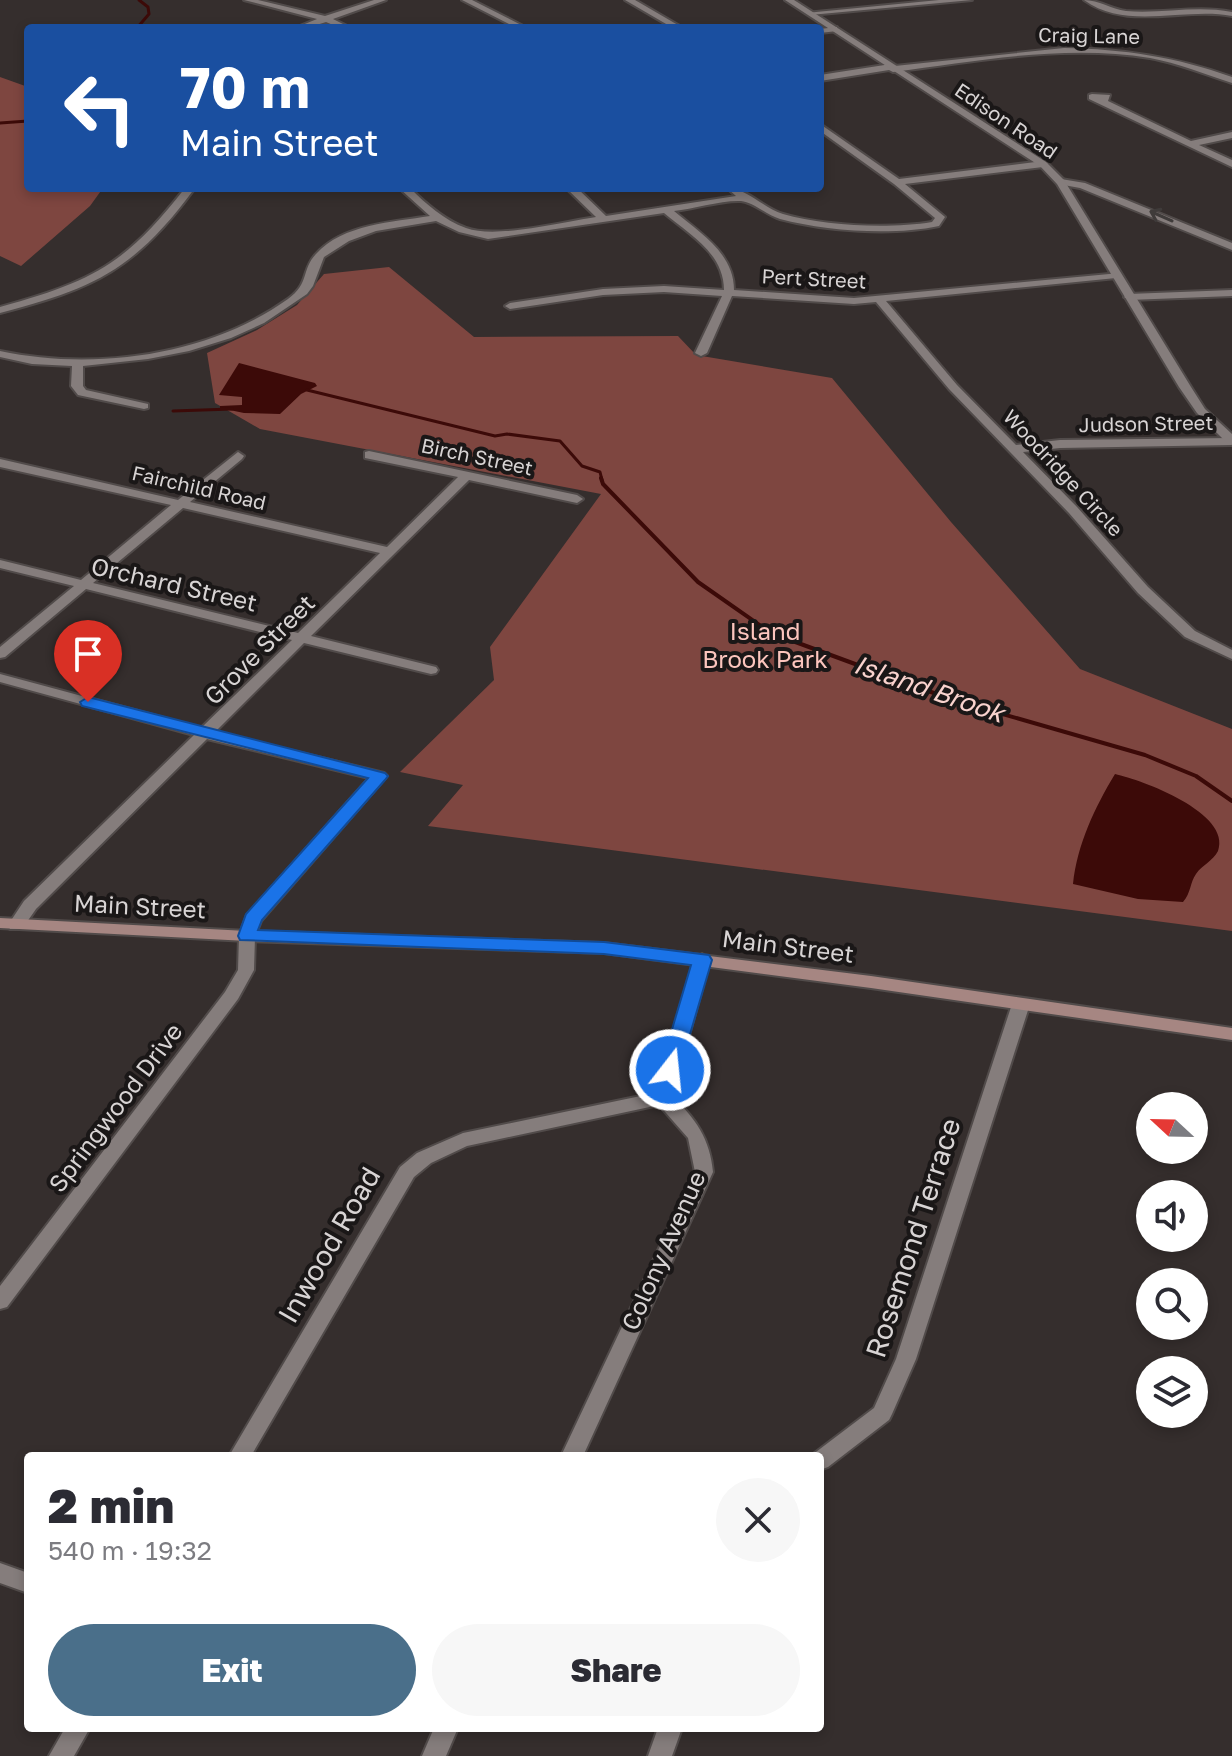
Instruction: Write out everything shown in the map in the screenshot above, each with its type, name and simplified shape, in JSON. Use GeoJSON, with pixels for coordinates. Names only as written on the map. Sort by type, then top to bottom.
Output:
{"type":"FeatureCollection","features":[{"type":"Feature","properties":{"kind":"main road","name":"Main Street"},"geometry":{"type":"LineString","coordinates":[[8,924],[247,936],[561,946],[702,960],[1232,1034]]}},
{"type":"Feature","properties":{"kind":"street"},"geometry":{"type":"LineString","coordinates":[[248,0],[338,24]]}},
{"type":"Feature","properties":{"kind":"street"},"geometry":{"type":"LineString","coordinates":[[311,24],[382,0]]}},
{"type":"Feature","properties":{"kind":"street"},"geometry":{"type":"LineString","coordinates":[[466,0],[515,24]]}},
{"type":"Feature","properties":{"kind":"street"},"geometry":{"type":"LineString","coordinates":[[629,0],[672,24]]}},
{"type":"Feature","properties":{"kind":"street","name":"Edison Road"},"geometry":{"type":"LineString","coordinates":[[789,0],[1043,164],[1061,182],[1201,411],[1232,441]]}},
{"type":"Feature","properties":{"kind":"street"},"geometry":{"type":"LineString","coordinates":[[810,13],[968,0]]}},
{"type":"Feature","properties":{"kind":"street"},"geometry":{"type":"LineString","coordinates":[[1088,0],[1100,9],[1117,13],[1198,8],[1232,14]]}},
{"type":"Feature","properties":{"kind":"street"},"geometry":{"type":"LineString","coordinates":[[824,30],[834,29]]}},
{"type":"Feature","properties":{"kind":"street","name":"Craig Lane"},"geometry":{"type":"LineString","coordinates":[[824,77],[1056,49],[1165,56],[1232,80]]}},
{"type":"Feature","properties":{"kind":"street"},"geometry":{"type":"LineString","coordinates":[[1211,71],[1232,66]]}},
{"type":"Feature","properties":{"kind":"street"},"geometry":{"type":"LineString","coordinates":[[1104,100],[1232,164]]}},
{"type":"Feature","properties":{"kind":"street"},"geometry":{"type":"LineString","coordinates":[[737,192],[783,217],[904,229],[935,224],[940,217],[824,130]]}},
{"type":"Feature","properties":{"kind":"street"},"geometry":{"type":"LineString","coordinates":[[1193,143],[1232,135]]}},
{"type":"Feature","properties":{"kind":"street"},"geometry":{"type":"LineString","coordinates":[[897,182],[1043,164]]}},
{"type":"Feature","properties":{"kind":"street"},"geometry":{"type":"LineString","coordinates":[[1061,182],[1082,185],[1232,247]]}},
{"type":"Feature","properties":{"kind":"street"},"geometry":{"type":"LineString","coordinates":[[0,310],[68,291],[126,262],[141,249],[187,192]]}},
{"type":"Feature","properties":{"kind":"street"},"geometry":{"type":"LineString","coordinates":[[408,192],[435,218],[468,234],[488,236],[744,198]]}},
{"type":"Feature","properties":{"kind":"street"},"geometry":{"type":"LineString","coordinates":[[575,192],[605,220]]}},
{"type":"Feature","properties":{"kind":"street"},"geometry":{"type":"LineString","coordinates":[[666,210],[722,259],[729,274],[728,292],[701,353]]}},
{"type":"Feature","properties":{"kind":"street"},"geometry":{"type":"LineString","coordinates":[[0,354],[19,360],[78,362],[158,354],[234,334],[265,320],[309,286],[311,271],[318,257],[333,245],[378,228],[435,218]]}},
{"type":"Feature","properties":{"kind":"street","name":"Pert Street"},"geometry":{"type":"LineString","coordinates":[[510,306],[629,290],[880,300],[1116,275]]}},
{"type":"Feature","properties":{"kind":"street"},"geometry":{"type":"LineString","coordinates":[[1129,297],[1232,293]]}},
{"type":"Feature","properties":{"kind":"street","name":"Woodridge Circle"},"geometry":{"type":"LineString","coordinates":[[880,300],[953,387],[1166,612],[1190,634],[1232,655]]}},
{"type":"Feature","properties":{"kind":"street"},"geometry":{"type":"LineString","coordinates":[[78,362],[77,386],[82,393],[144,406]]}},
{"type":"Feature","properties":{"kind":"street","name":"Judson Street"},"geometry":{"type":"LineString","coordinates":[[1014,449],[1060,444],[1232,441]]}},
{"type":"Feature","properties":{"kind":"street","name":"Birch Street"},"geometry":{"type":"LineString","coordinates":[[369,455],[577,499]]}},
{"type":"Feature","properties":{"kind":"street"},"geometry":{"type":"LineString","coordinates":[[0,654],[238,456]]}},
{"type":"Feature","properties":{"kind":"street","name":"Fairchild Road"},"geometry":{"type":"LineString","coordinates":[[0,463],[389,551]]}},
{"type":"Feature","properties":{"kind":"street","name":"Grove Street"},"geometry":{"type":"LineString","coordinates":[[8,924],[206,734],[467,475]]}},
{"type":"Feature","properties":{"kind":"street","name":"Orchard Street"},"geometry":{"type":"LineString","coordinates":[[0,564],[431,670]]}},
{"type":"Feature","properties":{"kind":"street"},"geometry":{"type":"LineString","coordinates":[[0,678],[206,734],[379,776],[253,919],[247,936]]}},
{"type":"Feature","properties":{"kind":"street","name":"Springwood Drive"},"geometry":{"type":"LineString","coordinates":[[0,1301],[232,995],[246,970],[247,936]]}},
{"type":"Feature","properties":{"kind":"street"},"geometry":{"type":"LineString","coordinates":[[663,1098],[702,960]]}},
{"type":"Feature","properties":{"kind":"street","name":"Rosemond Terrace"},"geometry":{"type":"LineString","coordinates":[[824,1458],[884,1410],[906,1359],[1021,1004]]}},
{"type":"Feature","properties":{"kind":"street","name":"Inwood Road"},"geometry":{"type":"LineString","coordinates":[[242,1452],[407,1172],[424,1158],[463,1140],[663,1098]]}},
{"type":"Feature","properties":{"kind":"street","name":"Colony Avenue"},"geometry":{"type":"LineString","coordinates":[[574,1452],[704,1172],[702,1146],[692,1126],[663,1098]]}},
{"type":"Feature","properties":{"kind":"street"},"geometry":{"type":"LineString","coordinates":[[0,1573],[24,1582]]}},
{"type":"Feature","properties":{"kind":"street"},"geometry":{"type":"LineString","coordinates":[[61,1756],[76,1732]]}},
{"type":"Feature","properties":{"kind":"street"},"geometry":{"type":"LineString","coordinates":[[434,1756],[440,1732]]}},
{"type":"Feature","properties":{"kind":"street"},"geometry":{"type":"LineString","coordinates":[[660,1756],[669,1732]]}},
{"type":"Feature","properties":{"kind":"green space"},"geometry":{"type":"Polygon","coordinates":[[[0,77],[24,86],[24,192],[100,192],[90,206],[21,266],[0,256],[0,77]]]}},
{"type":"Feature","properties":{"kind":"green space","name":"Island Brook Park"},"geometry":{"type":"Polygon","coordinates":[[[389,267],[474,337],[678,336],[696,355],[832,378],[951,522],[1080,669],[1232,729],[1232,931],[428,826],[463,785],[400,772],[494,680],[490,647],[601,494],[260,429],[215,403],[207,353],[257,330],[297,305],[324,274],[389,267]]]}},
{"type":"Feature","properties":{"kind":"shaded area"},"geometry":{"type":"Polygon","coordinates":[[[239,363],[317,386],[301,394],[280,414],[244,413],[220,408],[242,405],[242,397],[219,395],[239,363]]]}},
{"type":"Feature","properties":{"kind":"shaded area"},"geometry":{"type":"Polygon","coordinates":[[[1115,774],[1182,800],[1212,824],[1219,837],[1218,851],[1196,874],[1183,902],[1138,899],[1073,884],[1078,855],[1088,827],[1115,774]]]}},
{"type":"Feature","properties":{"kind":"waterway"},"geometry":{"type":"LineString","coordinates":[[139,0],[148,7],[149,14],[140,24]]}},
{"type":"Feature","properties":{"kind":"waterway"},"geometry":{"type":"LineString","coordinates":[[0,123],[24,121]]}},
{"type":"Feature","properties":{"kind":"waterway","name":"Island Brook"},"geometry":{"type":"LineString","coordinates":[[307,390],[495,436],[507,434],[560,441],[582,466],[600,472],[602,480]]}},
{"type":"Feature","properties":{"kind":"waterway","name":"Island Brook"},"geometry":{"type":"LineString","coordinates":[[173,411],[232,409]]}},
{"type":"Feature","properties":{"kind":"waterway","name":"Island Brook"},"geometry":{"type":"LineString","coordinates":[[601,478],[603,484],[698,582],[771,633],[950,699],[1145,755],[1196,776],[1232,801]]}},
{"type":"Feature","properties":{"kind":"route"},"geometry":{"type":"LineString","coordinates":[[88,702],[379,776],[253,919],[247,936],[477,941],[604,948],[702,960],[670,1070]]}}]}
